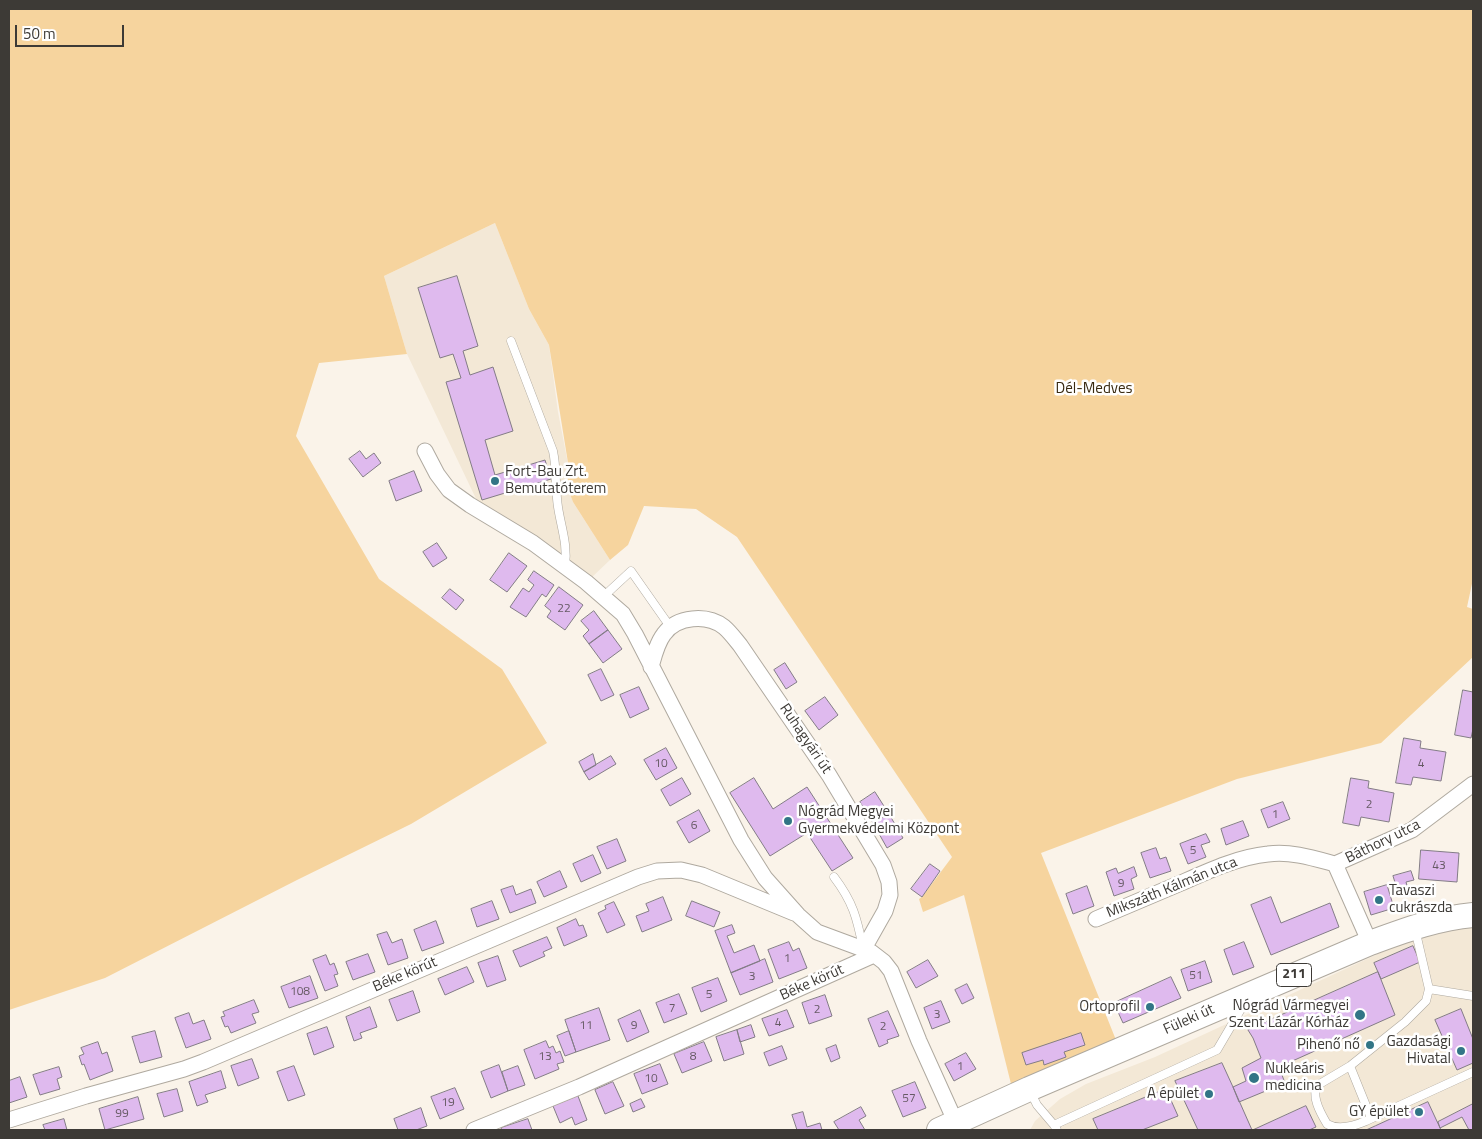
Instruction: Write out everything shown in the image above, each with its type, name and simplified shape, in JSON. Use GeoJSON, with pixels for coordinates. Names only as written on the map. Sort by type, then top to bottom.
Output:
{"type":"FeatureCollection","features":[{"type":"Feature","properties":{"kind":"main road","name":"Füleki út"},"geometry":{"type":"LineString","coordinates":[[947,1126],[1248,994],[1370,943],[1414,927],[1473,915]]}},
{"type":"Feature","properties":{"kind":"street"},"geometry":{"type":"LineString","coordinates":[[425,451],[437,474],[453,494],[533,542],[604,596],[623,614],[752,859],[765,878],[798,915],[817,932],[868,952],[884,962],[891,971],[919,1041],[947,1126]]}},
{"type":"Feature","properties":{"kind":"street","name":"Ruhagyári út"},"geometry":{"type":"LineString","coordinates":[[671,628],[681,622],[697,618],[707,619],[724,627],[740,644],[829,775],[872,845],[883,865],[889,882],[890,895],[868,952]]}},
{"type":"Feature","properties":{"kind":"street"},"geometry":{"type":"LineString","coordinates":[[651,667],[664,633],[671,628]]}},
{"type":"Feature","properties":{"kind":"street","name":"Báthory utca"},"geometry":{"type":"LineString","coordinates":[[1370,943],[1336,864],[1412,830],[1473,784]]}},
{"type":"Feature","properties":{"kind":"street","name":"Mikszáth Kálmán utca"},"geometry":{"type":"LineString","coordinates":[[1096,919],[1206,872],[1247,858],[1268,854],[1286,854],[1306,856],[1336,864]]}},
{"type":"Feature","properties":{"kind":"street","name":"Béke körút"},"geometry":{"type":"LineString","coordinates":[[9,1120],[203,1062],[638,877],[658,872],[681,870],[702,876],[798,915]]}},
{"type":"Feature","properties":{"kind":"street","name":"Béke körút"},"geometry":{"type":"LineString","coordinates":[[474,1130],[579,1087],[868,952]]}},
{"type":"Feature","properties":{"kind":"lane"},"geometry":{"type":"LineString","coordinates":[[512,341],[553,451],[556,465],[558,506],[566,550],[565,566]]}},
{"type":"Feature","properties":{"kind":"lane"},"geometry":{"type":"LineString","coordinates":[[604,596],[631,571],[671,628]]}},
{"type":"Feature","properties":{"kind":"lane"},"geometry":{"type":"LineString","coordinates":[[834,877],[853,907],[868,952]]}},
{"type":"Feature","properties":{"kind":"lane"},"geometry":{"type":"LineString","coordinates":[[1414,927],[1429,989],[1426,1001],[1405,1022],[1350,1066],[1318,1085],[1314,1090],[1314,1096],[1325,1121],[1329,1125],[1351,1126],[1473,1072]]}},
{"type":"Feature","properties":{"kind":"lane"},"geometry":{"type":"LineString","coordinates":[[1429,989],[1473,996]]}},
{"type":"Feature","properties":{"kind":"lane"},"geometry":{"type":"LineString","coordinates":[[1029,1089],[1037,1105],[1056,1128],[1217,1050],[1238,1016],[1248,994]]}},
{"type":"Feature","properties":{"kind":"lane"},"geometry":{"type":"LineString","coordinates":[[1350,1066],[1371,1118]]}},
{"type":"Feature","properties":{"kind":"shaded area"},"geometry":{"type":"Polygon","coordinates":[[[495,223],[529,309],[549,345],[558,412],[569,469],[567,486],[573,502],[610,560],[591,578],[479,505],[407,354],[384,276],[495,223]]]}},
{"type":"Feature","properties":{"kind":"shaded area","name":"Nógrád Vármegyei Szent Lázár Kórház"},"geometry":{"type":"Polygon","coordinates":[[[1473,923],[1473,1130],[1030,1130],[1035,1121],[1060,1099],[1086,1084],[1155,1057],[1382,952],[1416,939],[1473,923]]]}},
{"type":"Feature","properties":{"kind":"green space","name":"Dél-Medves"},"geometry":{"type":"Polygon","coordinates":[[[9,9],[1473,9],[1473,579],[1467,607],[1473,609],[1473,657],[1381,743],[1237,779],[1041,853],[1120,1050],[1014,1096],[964,895],[923,912],[919,899],[952,857],[737,537],[696,509],[644,506],[628,545],[610,560],[573,502],[567,486],[569,469],[549,345],[529,309],[495,223],[384,276],[407,354],[319,363],[296,436],[379,579],[502,669],[547,743],[411,824],[105,978],[9,1010],[9,9]]]}},
{"type":"Feature","properties":{"kind":"building"},"geometry":{"type":"Polygon","coordinates":[[[457,276],[478,346],[463,351],[470,375],[493,367],[513,431],[485,440],[495,475],[545,460],[551,479],[482,500],[446,382],[461,378],[453,354],[440,358],[418,288],[457,276]]]}},
{"type":"Feature","properties":{"kind":"building"},"geometry":{"type":"Polygon","coordinates":[[[360,451],[366,459],[374,453],[381,463],[363,477],[349,459],[360,451]]]}},
{"type":"Feature","properties":{"kind":"building"},"geometry":{"type":"Polygon","coordinates":[[[414,471],[422,491],[396,501],[389,481],[414,471]]]}},
{"type":"Feature","properties":{"kind":"building"},"geometry":{"type":"Polygon","coordinates":[[[437,543],[447,558],[433,567],[423,552],[437,543]]]}},
{"type":"Feature","properties":{"kind":"building"},"geometry":{"type":"Polygon","coordinates":[[[509,553],[527,566],[507,592],[490,580],[509,553]]]}},
{"type":"Feature","properties":{"kind":"building"},"geometry":{"type":"Polygon","coordinates":[[[534,571],[554,585],[546,597],[542,594],[526,617],[510,607],[523,588],[529,592],[534,585],[528,580],[534,571]]]}},
{"type":"Feature","properties":{"kind":"building"},"geometry":{"type":"Polygon","coordinates":[[[559,587],[583,605],[565,630],[547,617],[551,611],[545,606],[559,587]]]}},
{"type":"Feature","properties":{"kind":"building"},"geometry":{"type":"Polygon","coordinates":[[[450,589],[464,600],[456,610],[442,598],[450,589]]]}},
{"type":"Feature","properties":{"kind":"building"},"geometry":{"type":"Polygon","coordinates":[[[594,611],[608,630],[589,644],[583,636],[589,630],[581,621],[594,611]]]}},
{"type":"Feature","properties":{"kind":"building"},"geometry":{"type":"Polygon","coordinates":[[[608,630],[622,649],[603,663],[589,644],[608,630]]]}},
{"type":"Feature","properties":{"kind":"building"},"geometry":{"type":"Polygon","coordinates":[[[785,663],[797,682],[786,689],[774,670],[785,663]]]}},
{"type":"Feature","properties":{"kind":"building"},"geometry":{"type":"Polygon","coordinates":[[[601,669],[614,695],[601,701],[588,675],[601,669]]]}},
{"type":"Feature","properties":{"kind":"building"},"geometry":{"type":"Polygon","coordinates":[[[639,687],[649,709],[630,718],[620,695],[639,687]]]}},
{"type":"Feature","properties":{"kind":"building"},"geometry":{"type":"Polygon","coordinates":[[[1463,690],[1473,692],[1473,729],[1471,738],[1455,735],[1463,690]]]}},
{"type":"Feature","properties":{"kind":"building"},"geometry":{"type":"Polygon","coordinates":[[[825,697],[838,715],[819,730],[805,711],[825,697]]]}},
{"type":"Feature","properties":{"kind":"building"},"geometry":{"type":"Polygon","coordinates":[[[1404,738],[1421,741],[1420,748],[1446,752],[1441,781],[1413,777],[1411,785],[1396,783],[1404,738]]]}},
{"type":"Feature","properties":{"kind":"building"},"geometry":{"type":"Polygon","coordinates":[[[666,748],[677,768],[656,780],[644,760],[666,748]]]}},
{"type":"Feature","properties":{"kind":"building"},"geometry":{"type":"Polygon","coordinates":[[[593,754],[596,765],[584,772],[579,762],[593,754]]]}},
{"type":"Feature","properties":{"kind":"building"},"geometry":{"type":"Polygon","coordinates":[[[611,756],[616,764],[589,780],[584,772],[611,756]]]}},
{"type":"Feature","properties":{"kind":"building"},"geometry":{"type":"Polygon","coordinates":[[[682,778],[691,794],[670,806],[661,790],[682,778]]]}},
{"type":"Feature","properties":{"kind":"building","name":"Nógrád Megyei Gyermekvédelmi Központ"},"geometry":{"type":"Polygon","coordinates":[[[754,778],[773,809],[807,787],[853,858],[832,871],[807,833],[770,856],[730,793],[754,778]]]}},
{"type":"Feature","properties":{"kind":"building"},"geometry":{"type":"Polygon","coordinates":[[[1351,778],[1369,781],[1368,788],[1394,793],[1389,822],[1361,817],[1359,826],[1343,823],[1351,778]]]}},
{"type":"Feature","properties":{"kind":"building"},"geometry":{"type":"Polygon","coordinates":[[[875,792],[889,814],[873,823],[860,802],[875,792]]]}},
{"type":"Feature","properties":{"kind":"building"},"geometry":{"type":"Polygon","coordinates":[[[1283,802],[1290,819],[1268,828],[1261,810],[1283,802]]]}},
{"type":"Feature","properties":{"kind":"building"},"geometry":{"type":"Polygon","coordinates":[[[699,810],[710,831],[689,843],[677,822],[699,810]]]}},
{"type":"Feature","properties":{"kind":"building"},"geometry":{"type":"Polygon","coordinates":[[[889,814],[903,838],[887,848],[873,823],[889,814]]]}},
{"type":"Feature","properties":{"kind":"building"},"geometry":{"type":"Polygon","coordinates":[[[1243,821],[1249,836],[1226,845],[1221,829],[1243,821]]]}},
{"type":"Feature","properties":{"kind":"building"},"geometry":{"type":"Polygon","coordinates":[[[1206,834],[1210,842],[1201,845],[1206,857],[1188,864],[1180,844],[1206,834]]]}},
{"type":"Feature","properties":{"kind":"building"},"geometry":{"type":"Polygon","coordinates":[[[617,839],[626,861],[607,869],[597,847],[617,839]]]}},
{"type":"Feature","properties":{"kind":"building"},"geometry":{"type":"Polygon","coordinates":[[[1156,848],[1160,859],[1166,857],[1171,871],[1150,878],[1141,853],[1156,848]]]}},
{"type":"Feature","properties":{"kind":"building"},"geometry":{"type":"Polygon","coordinates":[[[1421,850],[1459,853],[1457,882],[1419,879],[1421,850]]]}},
{"type":"Feature","properties":{"kind":"building"},"geometry":{"type":"Polygon","coordinates":[[[593,855],[601,873],[581,882],[573,864],[593,855]]]}},
{"type":"Feature","properties":{"kind":"building"},"geometry":{"type":"Polygon","coordinates":[[[930,864],[940,871],[922,897],[911,889],[930,864]]]}},
{"type":"Feature","properties":{"kind":"building"},"geometry":{"type":"Polygon","coordinates":[[[1134,867],[1137,876],[1131,879],[1134,889],[1114,896],[1106,872],[1116,868],[1118,873],[1134,867]]]}},
{"type":"Feature","properties":{"kind":"building"},"geometry":{"type":"Polygon","coordinates":[[[560,871],[567,887],[544,897],[537,882],[560,871]]]}},
{"type":"Feature","properties":{"kind":"building"},"geometry":{"type":"Polygon","coordinates":[[[1411,871],[1414,880],[1406,882],[1408,889],[1398,892],[1393,876],[1411,871]]]}},
{"type":"Feature","properties":{"kind":"building","name":"Tavaszi cukrászda"},"geometry":{"type":"Polygon","coordinates":[[[1387,885],[1394,908],[1371,915],[1364,892],[1387,885]]]}},
{"type":"Feature","properties":{"kind":"building"},"geometry":{"type":"Polygon","coordinates":[[[513,886],[516,895],[531,889],[536,903],[510,913],[501,890],[513,886]]]}},
{"type":"Feature","properties":{"kind":"building"},"geometry":{"type":"Polygon","coordinates":[[[1087,886],[1094,906],[1073,914],[1066,894],[1087,886]]]}},
{"type":"Feature","properties":{"kind":"building"},"geometry":{"type":"Polygon","coordinates":[[[663,897],[672,920],[642,932],[636,916],[649,911],[646,904],[663,897]]]}},
{"type":"Feature","properties":{"kind":"building"},"geometry":{"type":"Polygon","coordinates":[[[1271,897],[1281,923],[1330,903],[1339,927],[1271,955],[1251,905],[1271,897]]]}},
{"type":"Feature","properties":{"kind":"building"},"geometry":{"type":"Polygon","coordinates":[[[492,901],[499,919],[477,927],[471,909],[492,901]]]}},
{"type":"Feature","properties":{"kind":"building"},"geometry":{"type":"Polygon","coordinates":[[[692,901],[720,912],[714,927],[686,916],[692,901]]]}},
{"type":"Feature","properties":{"kind":"building"},"geometry":{"type":"Polygon","coordinates":[[[614,902],[625,925],[607,933],[598,913],[606,909],[605,906],[614,902]]]}},
{"type":"Feature","properties":{"kind":"building"},"geometry":{"type":"Polygon","coordinates":[[[576,919],[579,926],[583,925],[587,936],[564,946],[557,928],[576,919]]]}},
{"type":"Feature","properties":{"kind":"building"},"geometry":{"type":"Polygon","coordinates":[[[436,921],[444,943],[422,951],[414,930],[436,921]]]}},
{"type":"Feature","properties":{"kind":"building"},"geometry":{"type":"Polygon","coordinates":[[[732,925],[735,933],[727,936],[734,953],[754,945],[760,961],[731,973],[715,931],[732,925]]]}},
{"type":"Feature","properties":{"kind":"building"},"geometry":{"type":"Polygon","coordinates":[[[387,932],[392,943],[402,939],[408,958],[388,965],[377,935],[387,932]]]}},
{"type":"Feature","properties":{"kind":"building"},"geometry":{"type":"Polygon","coordinates":[[[547,937],[552,948],[543,952],[545,956],[520,967],[513,951],[547,937]]]}},
{"type":"Feature","properties":{"kind":"building"},"geometry":{"type":"Polygon","coordinates":[[[789,942],[793,951],[799,948],[807,968],[779,979],[768,950],[789,942]]]}},
{"type":"Feature","properties":{"kind":"building"},"geometry":{"type":"Polygon","coordinates":[[[1244,942],[1254,967],[1233,975],[1224,950],[1244,942]]]}},
{"type":"Feature","properties":{"kind":"building"},"geometry":{"type":"Polygon","coordinates":[[[1413,946],[1420,962],[1381,979],[1374,963],[1413,946]]]}},
{"type":"Feature","properties":{"kind":"building"},"geometry":{"type":"Polygon","coordinates":[[[368,954],[375,972],[353,980],[346,962],[368,954]]]}},
{"type":"Feature","properties":{"kind":"building"},"geometry":{"type":"Polygon","coordinates":[[[326,955],[330,965],[334,963],[338,974],[334,975],[338,986],[325,991],[313,960],[326,955]]]}},
{"type":"Feature","properties":{"kind":"building"},"geometry":{"type":"Polygon","coordinates":[[[498,956],[506,980],[487,987],[478,963],[498,956]]]}},
{"type":"Feature","properties":{"kind":"building"},"geometry":{"type":"Polygon","coordinates":[[[765,959],[773,982],[740,995],[731,973],[765,959]]]}},
{"type":"Feature","properties":{"kind":"building"},"geometry":{"type":"Polygon","coordinates":[[[928,960],[938,976],[916,988],[907,972],[928,960]]]}},
{"type":"Feature","properties":{"kind":"building"},"geometry":{"type":"Polygon","coordinates":[[[1205,961],[1212,982],[1188,991],[1181,970],[1205,961]]]}},
{"type":"Feature","properties":{"kind":"building"},"geometry":{"type":"Polygon","coordinates":[[[467,967],[474,982],[445,995],[438,979],[467,967]]]}},
{"type":"Feature","properties":{"kind":"building"},"geometry":{"type":"Polygon","coordinates":[[[1378,972],[1395,1015],[1279,1067],[1285,1083],[1239,1102],[1233,1087],[1246,1081],[1242,1068],[1261,1058],[1248,1030],[1378,972]]]}},
{"type":"Feature","properties":{"kind":"building"},"geometry":{"type":"Polygon","coordinates":[[[310,976],[318,998],[289,1008],[281,987],[310,976]]]}},
{"type":"Feature","properties":{"kind":"building"},"geometry":{"type":"Polygon","coordinates":[[[1171,977],[1181,998],[1123,1023],[1114,1003],[1171,977]]]}},
{"type":"Feature","properties":{"kind":"building"},"geometry":{"type":"Polygon","coordinates":[[[718,978],[727,1001],[701,1012],[692,988],[718,978]]]}},
{"type":"Feature","properties":{"kind":"building"},"geometry":{"type":"Polygon","coordinates":[[[967,984],[974,998],[962,1004],[955,990],[967,984]]]}},
{"type":"Feature","properties":{"kind":"building"},"geometry":{"type":"Polygon","coordinates":[[[413,991],[420,1012],[397,1021],[389,1000],[413,991]]]}},
{"type":"Feature","properties":{"kind":"building"},"geometry":{"type":"Polygon","coordinates":[[[679,994],[687,1014],[664,1023],[656,1003],[679,994]]]}},
{"type":"Feature","properties":{"kind":"building"},"geometry":{"type":"Polygon","coordinates":[[[825,995],[832,1016],[809,1024],[802,1003],[825,995]]]}},
{"type":"Feature","properties":{"kind":"building"},"geometry":{"type":"Polygon","coordinates":[[[254,1000],[259,1012],[252,1014],[256,1023],[231,1033],[228,1026],[225,1027],[221,1017],[225,1016],[223,1012],[254,1000]]]}},
{"type":"Feature","properties":{"kind":"building"},"geometry":{"type":"Polygon","coordinates":[[[941,1001],[950,1022],[932,1029],[924,1008],[941,1001]]]}},
{"type":"Feature","properties":{"kind":"building"},"geometry":{"type":"Polygon","coordinates":[[[370,1007],[377,1027],[360,1033],[362,1038],[354,1041],[346,1017],[370,1007]]]}},
{"type":"Feature","properties":{"kind":"building"},"geometry":{"type":"Polygon","coordinates":[[[599,1008],[610,1040],[576,1052],[565,1020],[599,1008]]]}},
{"type":"Feature","properties":{"kind":"building","name":"Gazdasági Hivatal"},"geometry":{"type":"Polygon","coordinates":[[[1461,1009],[1473,1039],[1473,1063],[1457,1070],[1435,1020],[1461,1009]]]}},
{"type":"Feature","properties":{"kind":"building"},"geometry":{"type":"Polygon","coordinates":[[[640,1010],[649,1032],[627,1042],[618,1020],[640,1010]]]}},
{"type":"Feature","properties":{"kind":"building"},"geometry":{"type":"Polygon","coordinates":[[[787,1010],[794,1027],[769,1036],[762,1019],[787,1010]]]}},
{"type":"Feature","properties":{"kind":"building"},"geometry":{"type":"Polygon","coordinates":[[[888,1011],[899,1036],[887,1040],[888,1043],[879,1047],[868,1019],[888,1011]]]}},
{"type":"Feature","properties":{"kind":"building"},"geometry":{"type":"Polygon","coordinates":[[[189,1013],[193,1024],[204,1020],[211,1039],[186,1048],[175,1018],[189,1013]]]}},
{"type":"Feature","properties":{"kind":"building"},"geometry":{"type":"Polygon","coordinates":[[[751,1025],[755,1037],[740,1042],[737,1030],[751,1025]]]}},
{"type":"Feature","properties":{"kind":"building"},"geometry":{"type":"Polygon","coordinates":[[[327,1027],[334,1047],[314,1055],[307,1034],[327,1027]]]}},
{"type":"Feature","properties":{"kind":"building"},"geometry":{"type":"Polygon","coordinates":[[[737,1030],[744,1054],[724,1061],[716,1037],[737,1030]]]}},
{"type":"Feature","properties":{"kind":"building"},"geometry":{"type":"Polygon","coordinates":[[[155,1031],[162,1057],[140,1063],[132,1037],[155,1031]]]}},
{"type":"Feature","properties":{"kind":"building"},"geometry":{"type":"Polygon","coordinates":[[[569,1031],[576,1052],[565,1056],[557,1036],[569,1031]]]}},
{"type":"Feature","properties":{"kind":"building"},"geometry":{"type":"Polygon","coordinates":[[[1081,1033],[1085,1045],[1064,1052],[1066,1057],[1044,1065],[1043,1060],[1026,1065],[1022,1053],[1081,1033]]]}},
{"type":"Feature","properties":{"kind":"building"},"geometry":{"type":"Polygon","coordinates":[[[546,1041],[549,1048],[553,1046],[556,1053],[560,1051],[564,1062],[557,1064],[559,1069],[535,1079],[524,1050],[546,1041]]]}},
{"type":"Feature","properties":{"kind":"building"},"geometry":{"type":"Polygon","coordinates":[[[98,1042],[102,1054],[107,1052],[113,1071],[90,1080],[79,1056],[84,1054],[81,1048],[98,1042]]]}},
{"type":"Feature","properties":{"kind":"building"},"geometry":{"type":"Polygon","coordinates":[[[704,1042],[712,1061],[682,1073],[674,1054],[704,1042]]]}},
{"type":"Feature","properties":{"kind":"building"},"geometry":{"type":"Polygon","coordinates":[[[836,1045],[840,1058],[831,1062],[826,1049],[836,1045]]]}},
{"type":"Feature","properties":{"kind":"building"},"geometry":{"type":"Polygon","coordinates":[[[782,1046],[787,1059],[769,1066],[764,1053],[782,1046]]]}},
{"type":"Feature","properties":{"kind":"building"},"geometry":{"type":"Polygon","coordinates":[[[966,1053],[976,1069],[954,1081],[945,1064],[966,1053]]]}},
{"type":"Feature","properties":{"kind":"building"},"geometry":{"type":"Polygon","coordinates":[[[252,1059],[259,1078],[238,1086],[231,1066],[252,1059]]]}},
{"type":"Feature","properties":{"kind":"building","name":"A épület"},"geometry":{"type":"Polygon","coordinates":[[[1222,1063],[1252,1130],[1198,1130],[1175,1081],[1222,1063]]]}},
{"type":"Feature","properties":{"kind":"building"},"geometry":{"type":"Polygon","coordinates":[[[660,1064],[668,1084],[642,1094],[634,1074],[660,1064]]]}},
{"type":"Feature","properties":{"kind":"building"},"geometry":{"type":"Polygon","coordinates":[[[499,1065],[508,1091],[491,1098],[481,1072],[499,1065]]]}},
{"type":"Feature","properties":{"kind":"building"},"geometry":{"type":"Polygon","coordinates":[[[294,1066],[305,1095],[288,1101],[277,1072],[294,1066]]]}},
{"type":"Feature","properties":{"kind":"building"},"geometry":{"type":"Polygon","coordinates":[[[518,1066],[525,1085],[508,1091],[502,1072],[518,1066]]]}},
{"type":"Feature","properties":{"kind":"building"},"geometry":{"type":"Polygon","coordinates":[[[59,1067],[62,1077],[57,1079],[60,1089],[40,1095],[33,1075],[59,1067]]]}},
{"type":"Feature","properties":{"kind":"building"},"geometry":{"type":"Polygon","coordinates":[[[221,1071],[226,1088],[205,1095],[208,1102],[197,1106],[189,1082],[221,1071]]]}},
{"type":"Feature","properties":{"kind":"building"},"geometry":{"type":"Polygon","coordinates":[[[20,1077],[27,1097],[9,1103],[9,1081],[20,1077]]]}},
{"type":"Feature","properties":{"kind":"building"},"geometry":{"type":"Polygon","coordinates":[[[613,1082],[624,1106],[605,1114],[595,1090],[613,1082]]]}},
{"type":"Feature","properties":{"kind":"building"},"geometry":{"type":"Polygon","coordinates":[[[915,1082],[926,1108],[903,1117],[892,1091],[915,1082]]]}},
{"type":"Feature","properties":{"kind":"building"},"geometry":{"type":"Polygon","coordinates":[[[455,1088],[464,1109],[440,1119],[431,1097],[455,1088]]]}},
{"type":"Feature","properties":{"kind":"building"},"geometry":{"type":"Polygon","coordinates":[[[177,1089],[183,1111],[164,1117],[157,1094],[177,1089]]]}},
{"type":"Feature","properties":{"kind":"building"},"geometry":{"type":"Polygon","coordinates":[[[1166,1089],[1178,1116],[1142,1130],[1098,1130],[1093,1119],[1166,1089]]]}},
{"type":"Feature","properties":{"kind":"building"},"geometry":{"type":"Polygon","coordinates":[[[578,1096],[587,1120],[575,1125],[572,1117],[560,1123],[553,1106],[578,1096]]]}},
{"type":"Feature","properties":{"kind":"building"},"geometry":{"type":"Polygon","coordinates":[[[138,1097],[144,1119],[105,1130],[99,1109],[138,1097]]]}},
{"type":"Feature","properties":{"kind":"building"},"geometry":{"type":"Polygon","coordinates":[[[641,1099],[645,1107],[633,1112],[630,1104],[641,1099]]]}},
{"type":"Feature","properties":{"kind":"building","name":"GY épület"},"geometry":{"type":"Polygon","coordinates":[[[1428,1102],[1441,1130],[1366,1130],[1375,1126],[1428,1102]]]}},
{"type":"Feature","properties":{"kind":"building"},"geometry":{"type":"Polygon","coordinates":[[[1473,1104],[1473,1130],[1469,1130],[1462,1117],[1440,1128],[1438,1122],[1473,1104]]]}},
{"type":"Feature","properties":{"kind":"building"},"geometry":{"type":"Polygon","coordinates":[[[1306,1106],[1316,1127],[1309,1130],[1253,1130],[1306,1106]]]}},
{"type":"Feature","properties":{"kind":"building"},"geometry":{"type":"Polygon","coordinates":[[[861,1107],[866,1116],[859,1120],[865,1130],[839,1130],[834,1122],[861,1107]]]}},
{"type":"Feature","properties":{"kind":"building"},"geometry":{"type":"Polygon","coordinates":[[[421,1108],[427,1126],[416,1130],[398,1130],[394,1119],[421,1108]]]}},
{"type":"Feature","properties":{"kind":"building"},"geometry":{"type":"Polygon","coordinates":[[[803,1112],[807,1127],[820,1123],[822,1130],[797,1130],[792,1115],[803,1112]]]}},
{"type":"Feature","properties":{"kind":"building"},"geometry":{"type":"Polygon","coordinates":[[[64,1119],[67,1130],[45,1130],[43,1125],[64,1119]]]}},
{"type":"Feature","properties":{"kind":"building"},"geometry":{"type":"Polygon","coordinates":[[[528,1119],[532,1130],[502,1130],[501,1128],[528,1119]]]}},
{"type":"Feature","properties":{"kind":"place","name":"Fort-Bau Zrt. Bemutatóterem"},"geometry":{"type":"Point","coordinates":[495,481]}},
{"type":"Feature","properties":{"kind":"place","name":"Nógrád Megyei Gyermekvédelmi Központ"},"geometry":{"type":"Point","coordinates":[788,821]}},
{"type":"Feature","properties":{"kind":"place","name":"Tavaszi cukrászda"},"geometry":{"type":"Point","coordinates":[1379,900]}},
{"type":"Feature","properties":{"kind":"place","name":"Ortoprofil"},"geometry":{"type":"Point","coordinates":[1150,1007]}},
{"type":"Feature","properties":{"kind":"place","name":"Nógrád Vármegyei Szent Lázár Kórház"},"geometry":{"type":"Point","coordinates":[1360,1015]}},
{"type":"Feature","properties":{"kind":"place","name":"Pihenő nő"},"geometry":{"type":"Point","coordinates":[1370,1045]}},
{"type":"Feature","properties":{"kind":"place","name":"Gazdasági Hivatal"},"geometry":{"type":"Point","coordinates":[1461,1051]}},
{"type":"Feature","properties":{"kind":"place","name":"Nukleáris medicina"},"geometry":{"type":"Point","coordinates":[1254,1078]}},
{"type":"Feature","properties":{"kind":"place","name":"A épület"},"geometry":{"type":"Point","coordinates":[1209,1094]}},
{"type":"Feature","properties":{"kind":"place","name":"GY épület"},"geometry":{"type":"Point","coordinates":[1419,1112]}}]}
